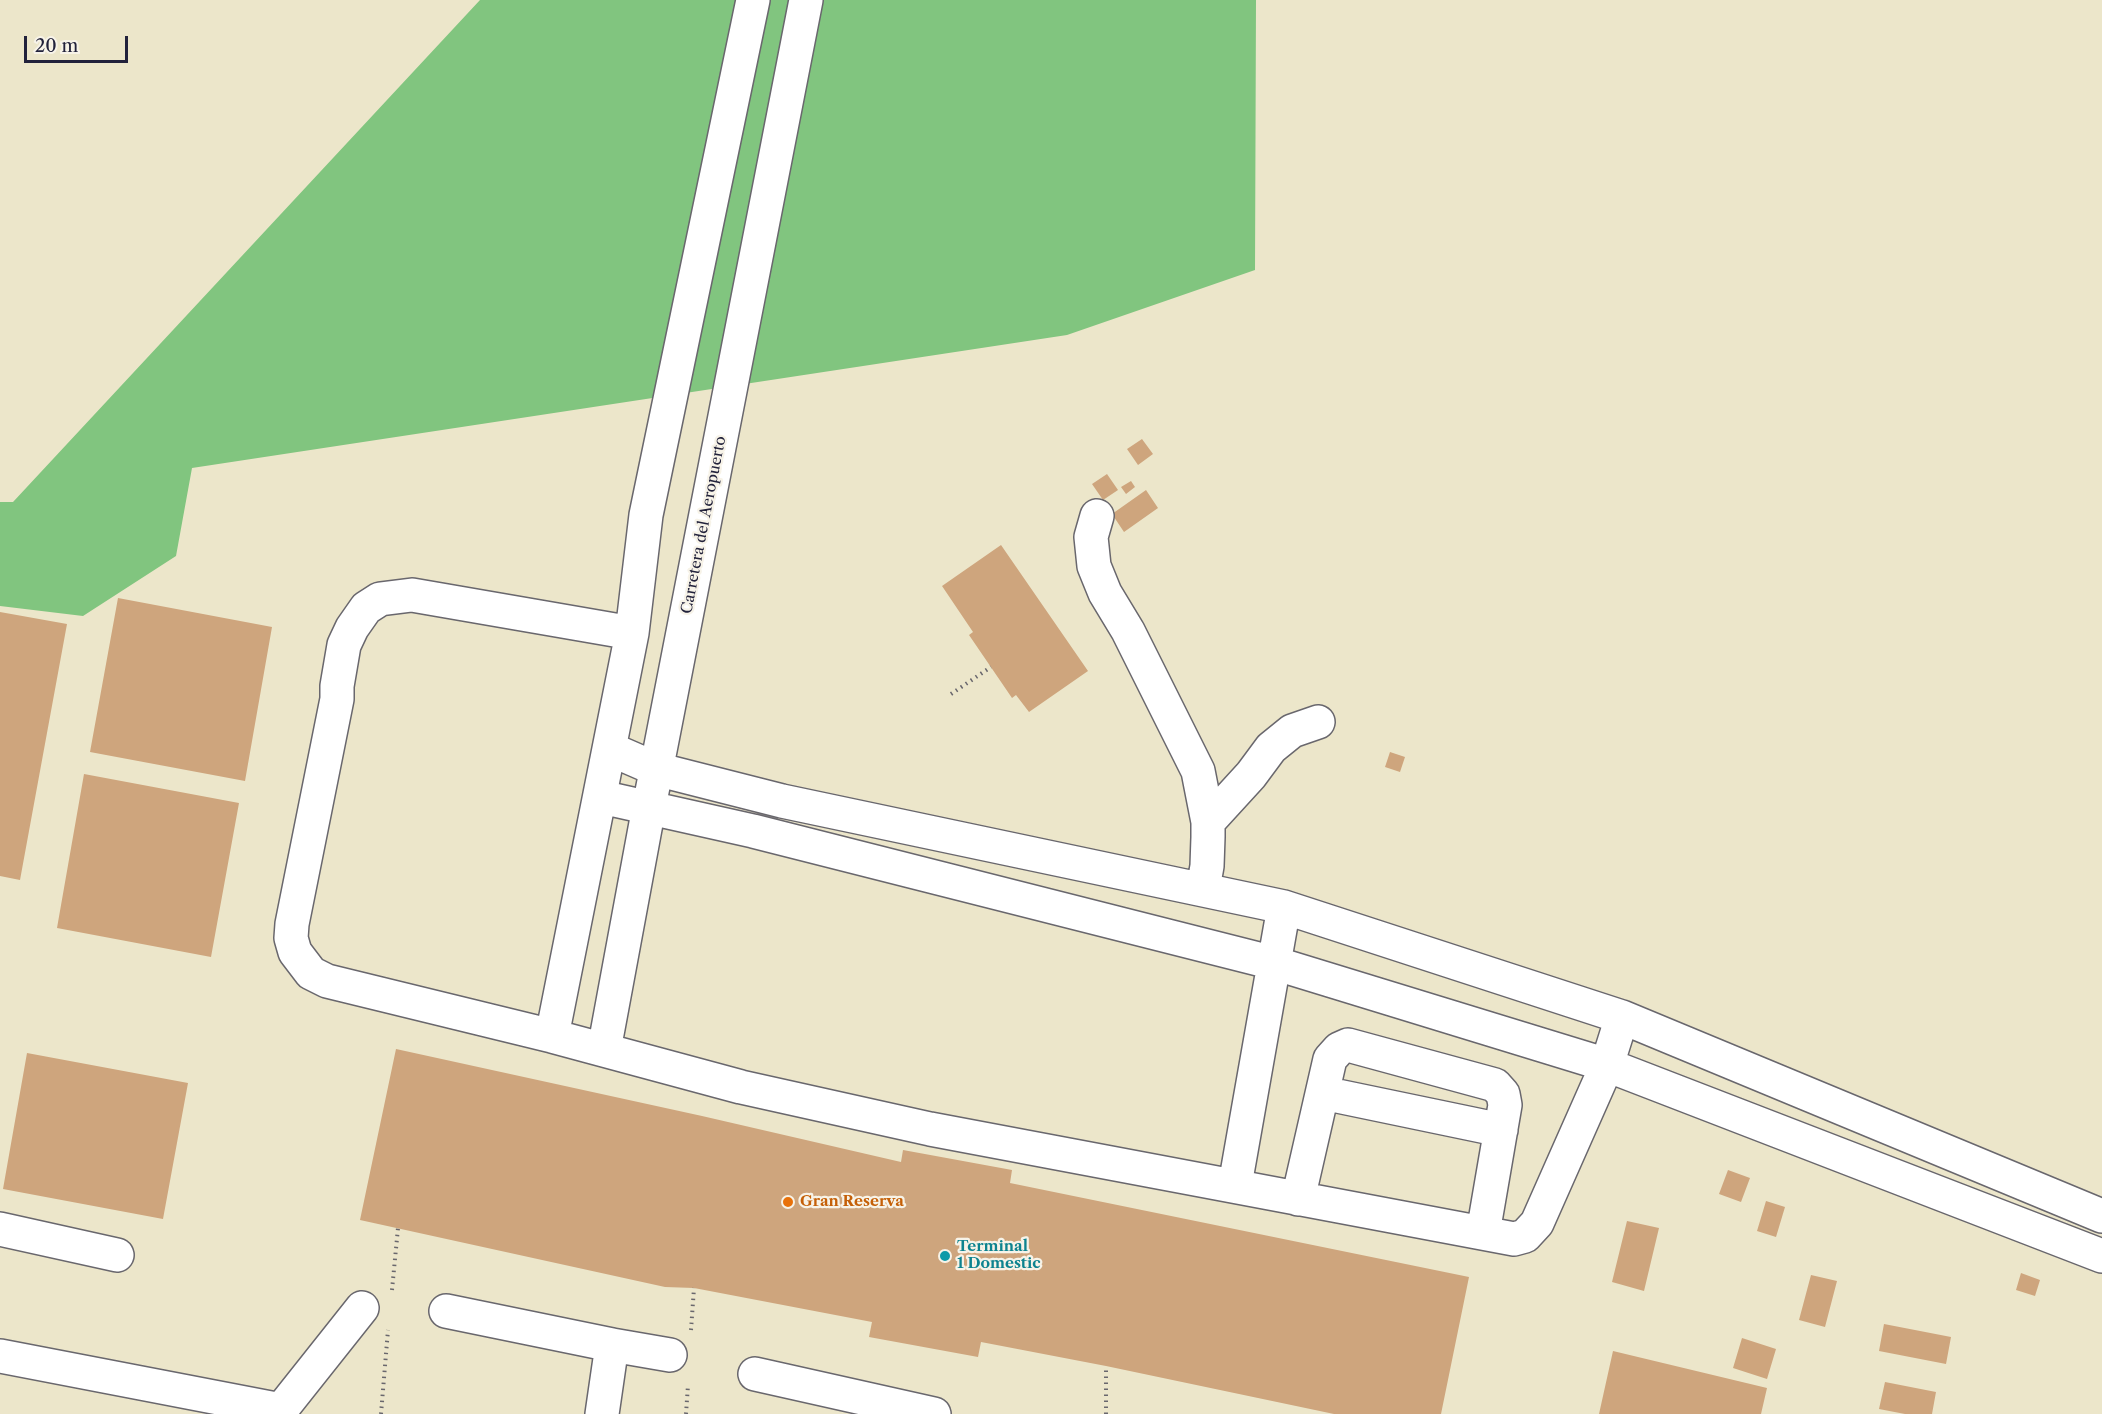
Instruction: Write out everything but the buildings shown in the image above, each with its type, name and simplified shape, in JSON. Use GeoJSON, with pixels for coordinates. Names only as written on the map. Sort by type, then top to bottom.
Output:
{"type":"FeatureCollection","features":[{"type":"Feature","properties":{"kind":"street"},"geometry":{"type":"LineString","coordinates":[[552,1036],[632,633],[646,515],[753,0]]}},
{"type":"Feature","properties":{"kind":"street","name":"Carretera del Aeropuerto"},"geometry":{"type":"LineString","coordinates":[[604,1050],[656,769],[806,0]]}},
{"type":"Feature","properties":{"kind":"street"},"geometry":{"type":"LineString","coordinates":[[1097,516],[1091,537],[1094,566],[1105,593],[1128,631],[1198,771],[1208,822],[1209,852],[1203,889]]}},
{"type":"Feature","properties":{"kind":"street"},"geometry":{"type":"LineString","coordinates":[[632,633],[412,595],[380,599],[366,608],[352,628],[344,645],[337,686],[338,699],[292,924],[291,938],[295,952],[311,973],[327,981],[552,1036],[741,1088],[930,1129],[1514,1239],[1525,1236],[1537,1223],[1607,1065],[1622,1017]]}},
{"type":"Feature","properties":{"kind":"street"},"geometry":{"type":"LineString","coordinates":[[1208,822],[1251,775],[1271,748],[1292,731],[1318,722]]}},
{"type":"Feature","properties":{"kind":"street"},"geometry":{"type":"LineString","coordinates":[[610,749],[656,769],[794,803],[1284,907],[1622,1017],[2102,1216]]}},
{"type":"Feature","properties":{"kind":"street"},"geometry":{"type":"LineString","coordinates":[[601,797],[753,831],[1274,963],[1607,1065],[2102,1256]]}},
{"type":"Feature","properties":{"kind":"street"},"geometry":{"type":"LineString","coordinates":[[1235,1185],[1284,907]]}},
{"type":"Feature","properties":{"kind":"street"},"geometry":{"type":"LineString","coordinates":[[1298,1199],[1330,1059],[1339,1049],[1348,1045],[1495,1085],[1503,1094],[1505,1105],[1483,1233]]}},
{"type":"Feature","properties":{"kind":"street"},"geometry":{"type":"LineString","coordinates":[[1323,1093],[1501,1130]]}},
{"type":"Feature","properties":{"kind":"street"},"geometry":{"type":"LineString","coordinates":[[0,1229],[117,1255]]}},
{"type":"Feature","properties":{"kind":"street"},"geometry":{"type":"LineString","coordinates":[[0,1356],[280,1412],[362,1308]]}},
{"type":"Feature","properties":{"kind":"street"},"geometry":{"type":"LineString","coordinates":[[446,1311],[612,1345],[670,1354]]}},
{"type":"Feature","properties":{"kind":"street"},"geometry":{"type":"LineString","coordinates":[[602,1414],[612,1345]]}},
{"type":"Feature","properties":{"kind":"street"},"geometry":{"type":"LineString","coordinates":[[755,1374],[934,1414]]}},
{"type":"Feature","properties":{"kind":"path"},"geometry":{"type":"LineString","coordinates":[[951,694],[991,667]]}},
{"type":"Feature","properties":{"kind":"path"},"geometry":{"type":"LineString","coordinates":[[1106,1366],[1106,1414]]}},
{"type":"Feature","properties":{"kind":"green space"},"geometry":{"type":"Polygon","coordinates":[[[480,0],[1256,0],[1255,270],[1067,335],[192,468],[176,556],[83,616],[0,606],[0,502],[13,502],[480,0]]]}},
{"type":"Feature","properties":{"kind":"place","name":"Gran Reserva"},"geometry":{"type":"Point","coordinates":[788,1202]}},
{"type":"Feature","properties":{"kind":"place","name":"Terminal 1 Domestic"},"geometry":{"type":"Point","coordinates":[945,1256]}}]}
